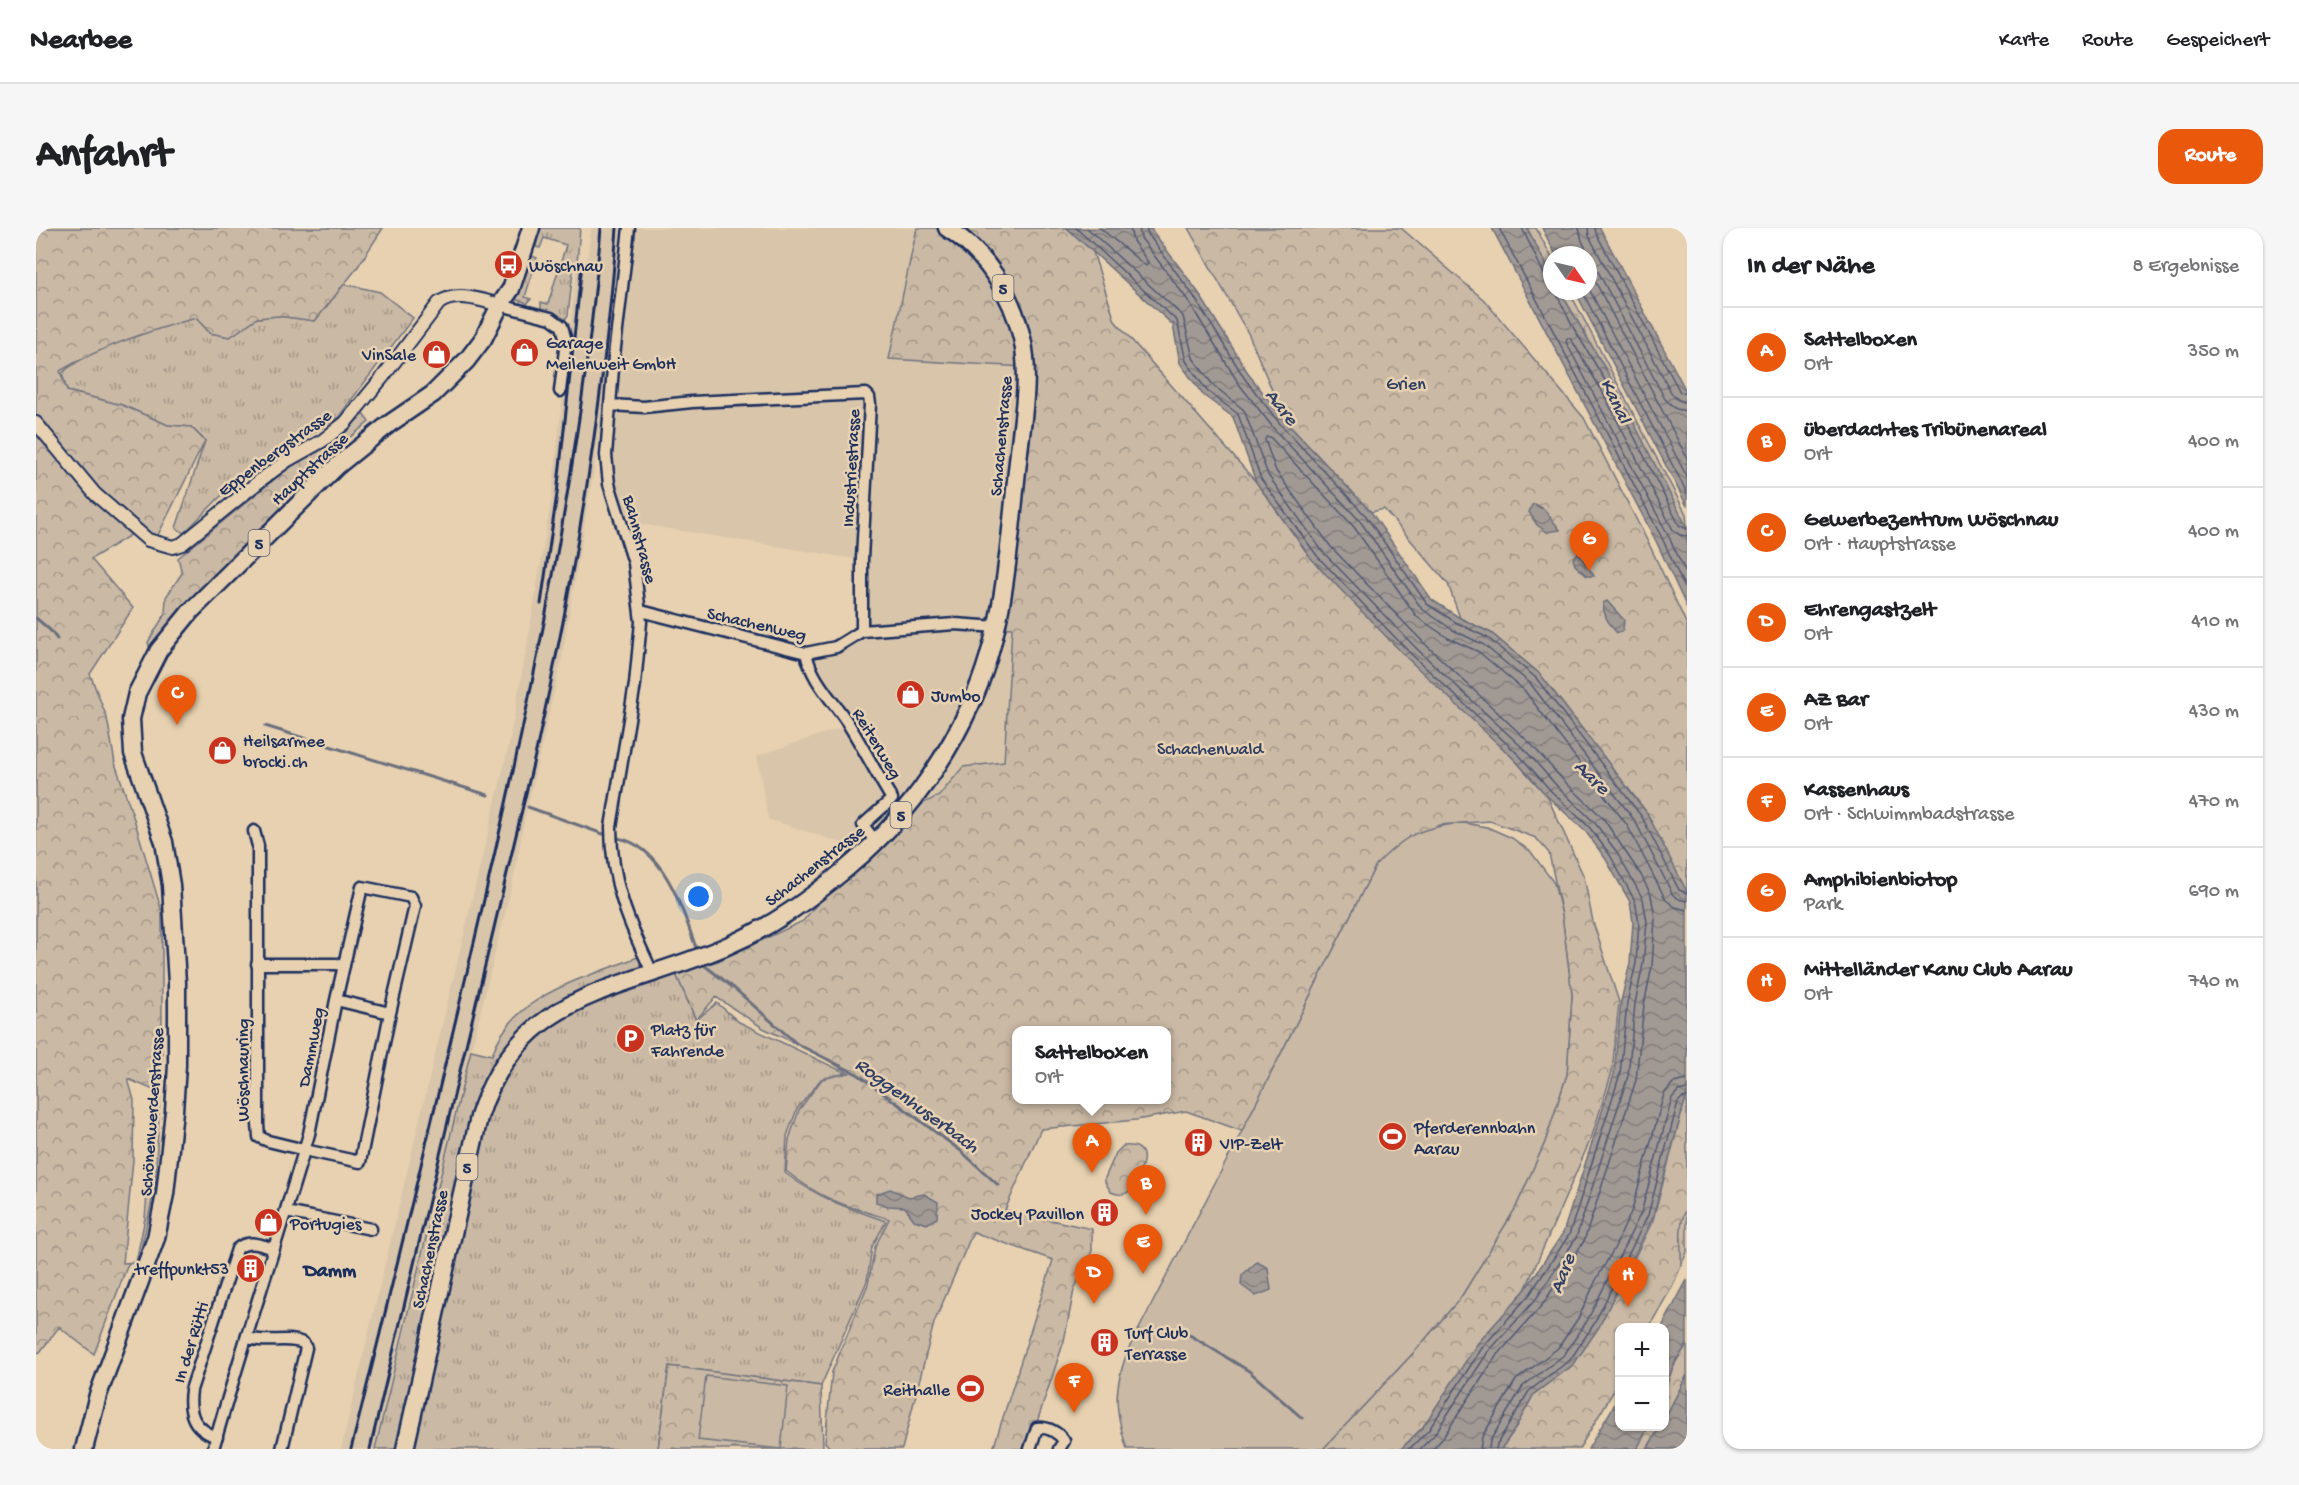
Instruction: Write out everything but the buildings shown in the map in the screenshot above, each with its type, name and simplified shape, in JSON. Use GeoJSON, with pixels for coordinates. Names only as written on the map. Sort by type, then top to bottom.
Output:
{"type":"FeatureCollection","features":[{"type":"Feature","properties":{"kind":"main road","name":"Hauptstrasse"},"geometry":{"type":"LineString","coordinates":[[500,305],[501,285],[520,228]]}},
{"type":"Feature","properties":{"kind":"main road","name":"Hauptstrasse"},"geometry":{"type":"LineString","coordinates":[[137,770],[131,736],[133,704],[142,682],[168,636],[189,612],[337,466],[389,424],[433,394],[457,372],[483,339],[511,289],[531,228]]}},
{"type":"Feature","properties":{"kind":"main road","name":"Schachenstrasse"},"geometry":{"type":"LineString","coordinates":[[405,1449],[470,1152],[484,1102],[505,1060],[522,1039],[551,1015],[591,995],[732,944],[784,916],[850,866],[876,842],[919,793],[957,734],[983,674],[1005,589],[1023,406],[1024,352],[1014,309],[996,276],[975,252],[947,228]]}},
{"type":"Feature","properties":{"kind":"main road","name":"Schönenwerderstrasse"},"geometry":{"type":"LineString","coordinates":[[84,1449],[98,1395],[156,1238],[165,1194],[174,1111],[177,1065],[177,983],[171,885],[164,842],[137,770]]}},
{"type":"Feature","properties":{"kind":"street","name":"Bahnstrasse"},"geometry":{"type":"LineString","coordinates":[[629,228],[606,444],[609,484],[634,563],[641,611],[635,684],[611,826],[613,866],[620,893],[653,974]]}},
{"type":"Feature","properties":{"kind":"street","name":"Eppenbergstrasse"},"geometry":{"type":"LineString","coordinates":[[36,423],[95,494],[148,540],[173,547],[183,544],[279,466],[322,441],[345,423],[445,298],[478,299],[500,305]]}},
{"type":"Feature","properties":{"kind":"street"},"geometry":{"type":"LineString","coordinates":[[500,305],[550,318],[562,326],[566,341],[560,391]]}},
{"type":"Feature","properties":{"kind":"street","name":"Industriestrasse"},"geometry":{"type":"LineString","coordinates":[[610,405],[644,407],[851,393],[868,395],[870,404],[862,559],[862,631]]}},
{"type":"Feature","properties":{"kind":"street","name":"Schachenweg"},"geometry":{"type":"LineString","coordinates":[[641,611],[806,653],[836,647],[862,631]]}},
{"type":"Feature","properties":{"kind":"street"},"geometry":{"type":"LineString","coordinates":[[862,631],[954,624],[997,627]]}},
{"type":"Feature","properties":{"kind":"street","name":"Reiterweg"},"geometry":{"type":"LineString","coordinates":[[806,653],[810,670],[816,681],[849,725],[892,799],[863,825],[876,842]]}},
{"type":"Feature","properties":{"kind":"street","name":"Wöschnauring"},"geometry":{"type":"LineString","coordinates":[[254,831],[258,846],[259,1137],[304,1150],[360,1162],[390,1013],[415,906],[411,897],[363,887]]}},
{"type":"Feature","properties":{"kind":"street","name":"Dammweg"},"geometry":{"type":"LineString","coordinates":[[213,1449],[304,1150],[363,887]]}},
{"type":"Feature","properties":{"kind":"street"},"geometry":{"type":"LineString","coordinates":[[257,964],[336,964],[344,966]]}},
{"type":"Feature","properties":{"kind":"street"},"geometry":{"type":"LineString","coordinates":[[336,1000],[390,1013]]}},
{"type":"Feature","properties":{"kind":"street"},"geometry":{"type":"LineString","coordinates":[[286,1212],[371,1229]]}},
{"type":"Feature","properties":{"kind":"street","name":"In der Rütti"},"geometry":{"type":"LineString","coordinates":[[217,1437],[205,1433],[194,1418],[189,1406],[191,1390],[237,1249],[242,1245],[254,1243],[274,1249]]}},
{"type":"Feature","properties":{"kind":"street"},"geometry":{"type":"LineString","coordinates":[[248,1338],[261,1341],[297,1340],[306,1348],[282,1449]]}},
{"type":"Feature","properties":{"kind":"street"},"geometry":{"type":"LineString","coordinates":[[1030,1449],[1037,1428],[1046,1427],[1061,1436],[1064,1441],[1059,1449]]}},
{"type":"Feature","properties":{"kind":"shaded area"},"geometry":{"type":"Polygon","coordinates":[[[591,228],[621,228],[602,422],[561,662],[523,826],[515,872],[375,1449],[341,1449],[508,749],[552,495],[577,263],[587,264],[591,228]]]}},
{"type":"Feature","properties":{"kind":"shaded area"},"geometry":{"type":"Polygon","coordinates":[[[629,228],[917,228],[889,358],[1026,367],[997,627],[1012,628],[1004,763],[963,767],[939,796],[915,807],[873,853],[768,819],[757,756],[849,725],[806,653],[821,651],[858,632],[862,560],[621,521],[609,484],[614,356],[629,228]]]}},
{"type":"Feature","properties":{"kind":"green space"},"geometry":{"type":"Polygon","coordinates":[[[36,228],[383,228],[357,268],[315,321],[278,316],[257,318],[230,337],[210,333],[196,318],[126,340],[60,371],[67,391],[122,405],[168,425],[191,427],[205,441],[156,539],[132,534],[91,559],[133,608],[90,674],[107,718],[115,763],[162,912],[162,1057],[155,1188],[138,1262],[128,1264],[94,1354],[59,1327],[40,1352],[36,1353],[36,228]],[[128,1079],[134,1100],[133,1160],[123,1263],[136,1262],[145,1218],[156,1091],[128,1079]]]}},
{"type":"Feature","properties":{"kind":"green space"},"geometry":{"type":"Polygon","coordinates":[[[539,228],[580,228],[577,263],[574,263],[568,315],[564,321],[541,311],[541,302],[548,304],[566,245],[544,238],[540,248],[536,247],[539,228]]]}},
{"type":"Feature","properties":{"kind":"green space","name":"Schachenwald"},"geometry":{"type":"Polygon","coordinates":[[[917,228],[1067,228],[1093,252],[1115,321],[1256,482],[1313,561],[1515,760],[1547,796],[1584,877],[1593,922],[1619,1002],[1612,1072],[1592,1136],[1525,1290],[1478,1344],[1423,1427],[1401,1449],[1323,1449],[1416,1350],[1461,1297],[1515,1209],[1545,1142],[1567,1074],[1572,995],[1562,915],[1549,853],[1536,838],[1490,821],[1439,825],[1376,865],[1242,1131],[1186,1111],[1136,1120],[1041,1129],[1005,1210],[1092,1229],[1092,1251],[1074,1290],[1064,1341],[1028,1449],[993,1449],[1053,1260],[973,1232],[934,1323],[902,1449],[831,1449],[825,1442],[832,1372],[868,1284],[875,1247],[889,1219],[823,1196],[786,1171],[789,1139],[799,1110],[822,1079],[849,1073],[818,1054],[763,1028],[716,997],[696,1020],[676,974],[718,961],[803,921],[817,904],[874,853],[915,807],[939,796],[963,767],[1004,762],[1012,628],[997,627],[1025,367],[889,359],[917,228]]]}},
{"type":"Feature","properties":{"kind":"green space","name":"Grien"},"geometry":{"type":"Polygon","coordinates":[[[1188,228],[1401,228],[1484,300],[1584,418],[1649,544],[1687,625],[1687,894],[1647,813],[1540,674],[1491,633],[1460,618],[1448,584],[1384,509],[1371,512],[1285,421],[1249,335],[1188,228]]]}},
{"type":"Feature","properties":{"kind":"green space"},"geometry":{"type":"Polygon","coordinates":[[[1527,228],[1536,228],[1546,246],[1543,246],[1543,259],[1527,228]]]}},
{"type":"Feature","properties":{"kind":"green space"},"geometry":{"type":"Polygon","coordinates":[[[532,256],[537,258],[525,297],[531,299],[527,304],[517,300],[516,294],[532,256]]]}},
{"type":"Feature","properties":{"kind":"green space"},"geometry":{"type":"Polygon","coordinates":[[[344,284],[380,292],[413,318],[337,419],[297,442],[229,488],[184,533],[176,528],[205,441],[191,427],[168,425],[122,405],[67,391],[62,373],[91,354],[126,339],[196,318],[210,333],[230,337],[257,318],[278,316],[315,321],[344,284]]]}},
{"type":"Feature","properties":{"kind":"green space"},"geometry":{"type":"Polygon","coordinates":[[[1565,300],[1574,300],[1686,514],[1687,528],[1614,384],[1565,300]]]}},
{"type":"Feature","properties":{"kind":"green space"},"geometry":{"type":"Polygon","coordinates":[[[363,414],[369,422],[343,443],[334,456],[190,600],[150,649],[148,642],[165,614],[166,597],[182,573],[178,558],[287,469],[341,437],[363,414]]]}},
{"type":"Feature","properties":{"kind":"green space","name":"Pferderennbahn Aarau"},"geometry":{"type":"Polygon","coordinates":[[[1464,823],[1487,827],[1512,838],[1531,852],[1554,883],[1562,915],[1572,995],[1567,1074],[1545,1142],[1515,1209],[1461,1297],[1416,1350],[1323,1449],[1127,1449],[1117,1398],[1120,1375],[1129,1348],[1242,1131],[1376,865],[1396,846],[1415,834],[1436,827],[1464,823]]]}},
{"type":"Feature","properties":{"kind":"green space"},"geometry":{"type":"Polygon","coordinates":[[[638,957],[642,959],[644,968],[561,1002],[528,1024],[505,1050],[401,1449],[375,1449],[471,1050],[492,1055],[502,1034],[515,1017],[533,1003],[574,981],[638,957]]]}},
{"type":"Feature","properties":{"kind":"green space"},"geometry":{"type":"Polygon","coordinates":[[[676,974],[696,1020],[717,1003],[739,1022],[846,1073],[821,1079],[797,1109],[787,1136],[785,1173],[833,1202],[886,1221],[872,1247],[867,1281],[821,1386],[669,1366],[658,1449],[412,1449],[482,1126],[494,1088],[525,1043],[592,999],[676,974]]]}},
{"type":"Feature","properties":{"kind":"green space"},"geometry":{"type":"Polygon","coordinates":[[[1687,1093],[1687,1208],[1681,1228],[1680,1270],[1672,1286],[1651,1323],[1615,1323],[1615,1389],[1579,1449],[1501,1449],[1534,1394],[1574,1364],[1635,1257],[1653,1220],[1687,1093]]]}},
{"type":"Feature","properties":{"kind":"green space"},"geometry":{"type":"Polygon","coordinates":[[[1123,1146],[1140,1149],[1143,1160],[1142,1168],[1132,1189],[1125,1194],[1120,1194],[1111,1192],[1105,1178],[1116,1153],[1123,1146]]]}},
{"type":"Feature","properties":{"kind":"green space"},"geometry":{"type":"Polygon","coordinates":[[[1687,1208],[1687,1252],[1681,1265],[1680,1228],[1687,1208]]]}},
{"type":"Feature","properties":{"kind":"green space"},"geometry":{"type":"Polygon","coordinates":[[[1687,1345],[1687,1375],[1669,1410],[1669,1376],[1687,1345]]]}},
{"type":"Feature","properties":{"kind":"green space"},"geometry":{"type":"Polygon","coordinates":[[[669,1366],[821,1386],[823,1449],[658,1449],[669,1366]]]}},
{"type":"Feature","properties":{"kind":"green space"},"geometry":{"type":"Polygon","coordinates":[[[706,1376],[788,1386],[781,1449],[698,1440],[706,1376]]]}},
{"type":"Feature","properties":{"kind":"green space"},"geometry":{"type":"Polygon","coordinates":[[[1646,1431],[1658,1431],[1647,1449],[1637,1449],[1646,1431]]]}},
{"type":"Feature","properties":{"kind":"water","name":"Aare"},"geometry":{"type":"Polygon","coordinates":[[[1067,228],[1151,229],[1198,292],[1250,376],[1285,421],[1371,512],[1432,600],[1460,618],[1491,633],[1540,674],[1647,813],[1687,892],[1687,1093],[1653,1217],[1599,1327],[1574,1364],[1534,1394],[1501,1449],[1401,1449],[1423,1427],[1477,1344],[1525,1290],[1563,1233],[1614,1074],[1621,1001],[1630,963],[1633,922],[1630,902],[1605,858],[1586,832],[1547,796],[1515,760],[1407,658],[1313,561],[1256,482],[1233,417],[1203,395],[1180,363],[1173,325],[1067,228]]]}},
{"type":"Feature","properties":{"kind":"water","name":"Kanal"},"geometry":{"type":"Polygon","coordinates":[[[1492,228],[1527,228],[1543,259],[1543,300],[1565,300],[1614,384],[1687,528],[1687,608],[1656,541],[1492,228]]]}},
{"type":"Feature","properties":{"kind":"water"},"geometry":{"type":"Polygon","coordinates":[[[1542,228],[1600,228],[1687,393],[1687,506],[1580,300],[1597,300],[1597,246],[1551,246],[1542,228]]]}},
{"type":"Feature","properties":{"kind":"water"},"geometry":{"type":"Polygon","coordinates":[[[1535,504],[1544,509],[1560,530],[1547,532],[1537,525],[1529,512],[1535,504]]]}},
{"type":"Feature","properties":{"kind":"water"},"geometry":{"type":"Polygon","coordinates":[[[1578,553],[1594,576],[1587,576],[1575,565],[1573,559],[1578,553]]]}},
{"type":"Feature","properties":{"kind":"water"},"geometry":{"type":"Polygon","coordinates":[[[1607,601],[1624,620],[1621,632],[1617,633],[1607,619],[1603,603],[1607,601]]]}},
{"type":"Feature","properties":{"kind":"water"},"geometry":{"type":"Polygon","coordinates":[[[890,1189],[909,1197],[924,1194],[938,1202],[937,1218],[927,1224],[914,1220],[905,1207],[888,1206],[876,1202],[876,1194],[890,1189]]]}},
{"type":"Feature","properties":{"kind":"water"},"geometry":{"type":"Polygon","coordinates":[[[1257,1262],[1268,1268],[1271,1290],[1256,1296],[1241,1285],[1242,1275],[1257,1262]]]}},
{"type":"Feature","properties":{"kind":"water"},"geometry":{"type":"Polygon","coordinates":[[[1687,1280],[1687,1345],[1675,1361],[1669,1378],[1669,1323],[1664,1323],[1687,1280]]]}},
{"type":"Feature","properties":{"kind":"water"},"geometry":{"type":"Polygon","coordinates":[[[1687,1375],[1687,1449],[1647,1449],[1658,1431],[1669,1431],[1669,1410],[1687,1375]]]}},
{"type":"Feature","properties":{"kind":"water"},"geometry":{"type":"Polygon","coordinates":[[[1615,1404],[1615,1431],[1646,1431],[1637,1449],[1588,1449],[1615,1404]]]}},
{"type":"Feature","properties":{"kind":"waterway","name":"Roggenhuserbach"},"geometry":{"type":"LineString","coordinates":[[36,618],[57,639]]}},
{"type":"Feature","properties":{"kind":"waterway","name":"Roggenhuserbach"},"geometry":{"type":"LineString","coordinates":[[265,726],[488,795]]}},
{"type":"Feature","properties":{"kind":"waterway","name":"Roggenhuserbach"},"geometry":{"type":"LineString","coordinates":[[528,807],[603,834]]}},
{"type":"Feature","properties":{"kind":"waterway","name":"Roggenhuserbach"},"geometry":{"type":"LineString","coordinates":[[618,838],[634,844],[648,854],[660,868],[679,901],[697,951]]}},
{"type":"Feature","properties":{"kind":"waterway","name":"Roggenhuserbach"},"geometry":{"type":"LineString","coordinates":[[704,965],[797,1044],[859,1075],[961,1151],[998,1185]]}},
{"type":"Feature","properties":{"kind":"waterway","name":"Roggenhuserbach"},"geometry":{"type":"LineString","coordinates":[[1183,1331],[1249,1371],[1302,1418]]}},
{"type":"Feature","properties":{"kind":"railway"},"geometry":{"type":"LineString","coordinates":[[351,1449],[468,968],[530,692],[580,415],[601,228]]}},
{"type":"Feature","properties":{"kind":"railway"},"geometry":{"type":"LineString","coordinates":[[370,1449],[551,683],[576,554],[596,424],[617,228]]}},
{"type":"Feature","properties":{"kind":"railway"},"geometry":{"type":"LineString","coordinates":[[541,604],[557,494],[582,264]]}},
{"type":"Feature","properties":{"kind":"place","name":"Wöschnau"},"geometry":{"type":"Point","coordinates":[508,265]}},
{"type":"Feature","properties":{"kind":"place","name":"Garage Meilenweit GmbH"},"geometry":{"type":"Point","coordinates":[525,352]}},
{"type":"Feature","properties":{"kind":"place","name":"VinSale"},"geometry":{"type":"Point","coordinates":[437,354]}},
{"type":"Feature","properties":{"kind":"place","name":"Amphibienbiotop"},"geometry":{"type":"Point","coordinates":[1589,571]}},
{"type":"Feature","properties":{"kind":"place","name":"Jumbo"},"geometry":{"type":"Point","coordinates":[910,695]}},
{"type":"Feature","properties":{"kind":"place","name":"Gewerbezentrum Wöschnau"},"geometry":{"type":"Point","coordinates":[177,725]}},
{"type":"Feature","properties":{"kind":"place","name":"Heilsarmee brocki.ch"},"geometry":{"type":"Point","coordinates":[222,750]}},
{"type":"Feature","properties":{"kind":"place","name":"Platz für Fahrende"},"geometry":{"type":"Point","coordinates":[630,1039]}},
{"type":"Feature","properties":{"kind":"place","name":"Pferderennbahn Aarau"},"geometry":{"type":"Point","coordinates":[1393,1137]}},
{"type":"Feature","properties":{"kind":"place","name":"VIP-Zelt"},"geometry":{"type":"Point","coordinates":[1199,1143]}},
{"type":"Feature","properties":{"kind":"place","name":"Sattelboxen"},"geometry":{"type":"Point","coordinates":[1092,1173]}},
{"type":"Feature","properties":{"kind":"place","name":"Jockey Pavillon"},"geometry":{"type":"Point","coordinates":[1105,1213]}},
{"type":"Feature","properties":{"kind":"place","name":"überdachtes Tribünenareal"},"geometry":{"type":"Point","coordinates":[1146,1215]}},
{"type":"Feature","properties":{"kind":"place","name":"Portugies"},"geometry":{"type":"Point","coordinates":[269,1223]}},
{"type":"Feature","properties":{"kind":"place","name":"treffpunkt53"},"geometry":{"type":"Point","coordinates":[250,1268]}},
{"type":"Feature","properties":{"kind":"place","name":"AZ Bar"},"geometry":{"type":"Point","coordinates":[1143,1274]}},
{"type":"Feature","properties":{"kind":"place","name":"Ehrengastzelt"},"geometry":{"type":"Point","coordinates":[1094,1304]}},
{"type":"Feature","properties":{"kind":"place","name":"Mittelländer Kanu Club Aarau"},"geometry":{"type":"Point","coordinates":[1628,1307]}},
{"type":"Feature","properties":{"kind":"place","name":"Turf Club Terrasse"},"geometry":{"type":"Point","coordinates":[1104,1342]}},
{"type":"Feature","properties":{"kind":"place","name":"Reithalle"},"geometry":{"type":"Point","coordinates":[971,1389]}},
{"type":"Feature","properties":{"kind":"place","name":"Kassenhaus"},"geometry":{"type":"Point","coordinates":[1074,1413]}},
{"type":"Feature","properties":{"kind":"district","name":"Damm"},"geometry":{"type":"Point","coordinates":[330,1269]}}]}
